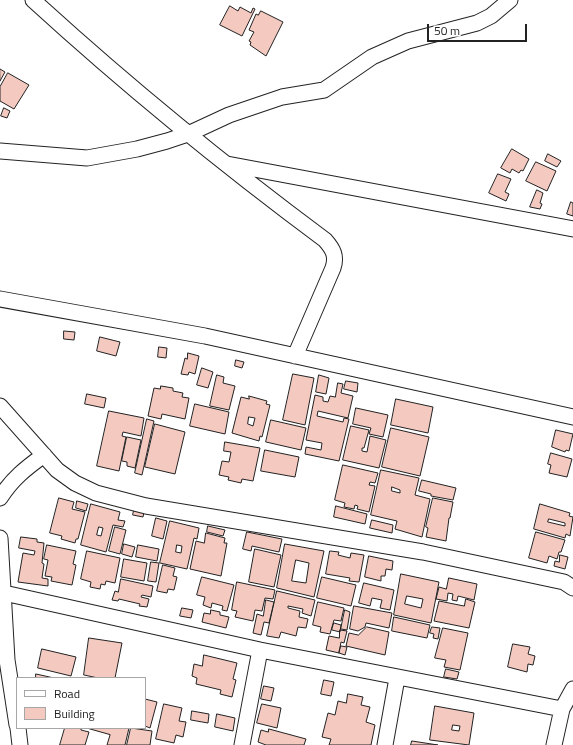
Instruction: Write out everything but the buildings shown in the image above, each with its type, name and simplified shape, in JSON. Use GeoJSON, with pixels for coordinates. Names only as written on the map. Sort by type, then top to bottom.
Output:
{"type":"FeatureCollection","features":[{"type":"Feature","properties":{"kind":"street"},"geometry":{"type":"LineString","coordinates":[[33,0],[119,77],[224,163],[325,240],[333,250],[335,262],[334,268],[295,356]]}},
{"type":"Feature","properties":{"kind":"street"},"geometry":{"type":"LineString","coordinates":[[0,151],[87,158],[137,149],[188,134],[229,115],[282,97],[324,90],[372,57],[408,40],[477,23],[491,16],[510,0]]}},
{"type":"Feature","properties":{"kind":"street"},"geometry":{"type":"LineString","coordinates":[[224,163],[573,229]]}},
{"type":"Feature","properties":{"kind":"street"},"geometry":{"type":"LineString","coordinates":[[0,300],[205,336],[573,417]]}},
{"type":"Feature","properties":{"kind":"street"},"geometry":{"type":"LineString","coordinates":[[0,406],[58,470],[75,484],[96,493],[146,506],[423,552],[570,581]]}},
{"type":"Feature","properties":{"kind":"street"},"geometry":{"type":"LineString","coordinates":[[0,498],[19,473],[44,456]]}},
{"type":"Feature","properties":{"kind":"street"},"geometry":{"type":"LineString","coordinates":[[0,538],[7,660],[16,718]]}},
{"type":"Feature","properties":{"kind":"street"},"geometry":{"type":"LineString","coordinates":[[4,593],[260,650],[397,678],[562,709]]}},
{"type":"Feature","properties":{"kind":"street"},"geometry":{"type":"LineString","coordinates":[[242,745],[260,650]]}},
{"type":"Feature","properties":{"kind":"street"},"geometry":{"type":"LineString","coordinates":[[385,745],[397,678]]}},
{"type":"Feature","properties":{"kind":"street"},"geometry":{"type":"LineString","coordinates":[[554,745],[562,709],[573,689]]}},
{"type":"Feature","properties":{"kind":"street"},"geometry":{"type":"LineString","coordinates":[[18,729],[20,745]]}}]}
